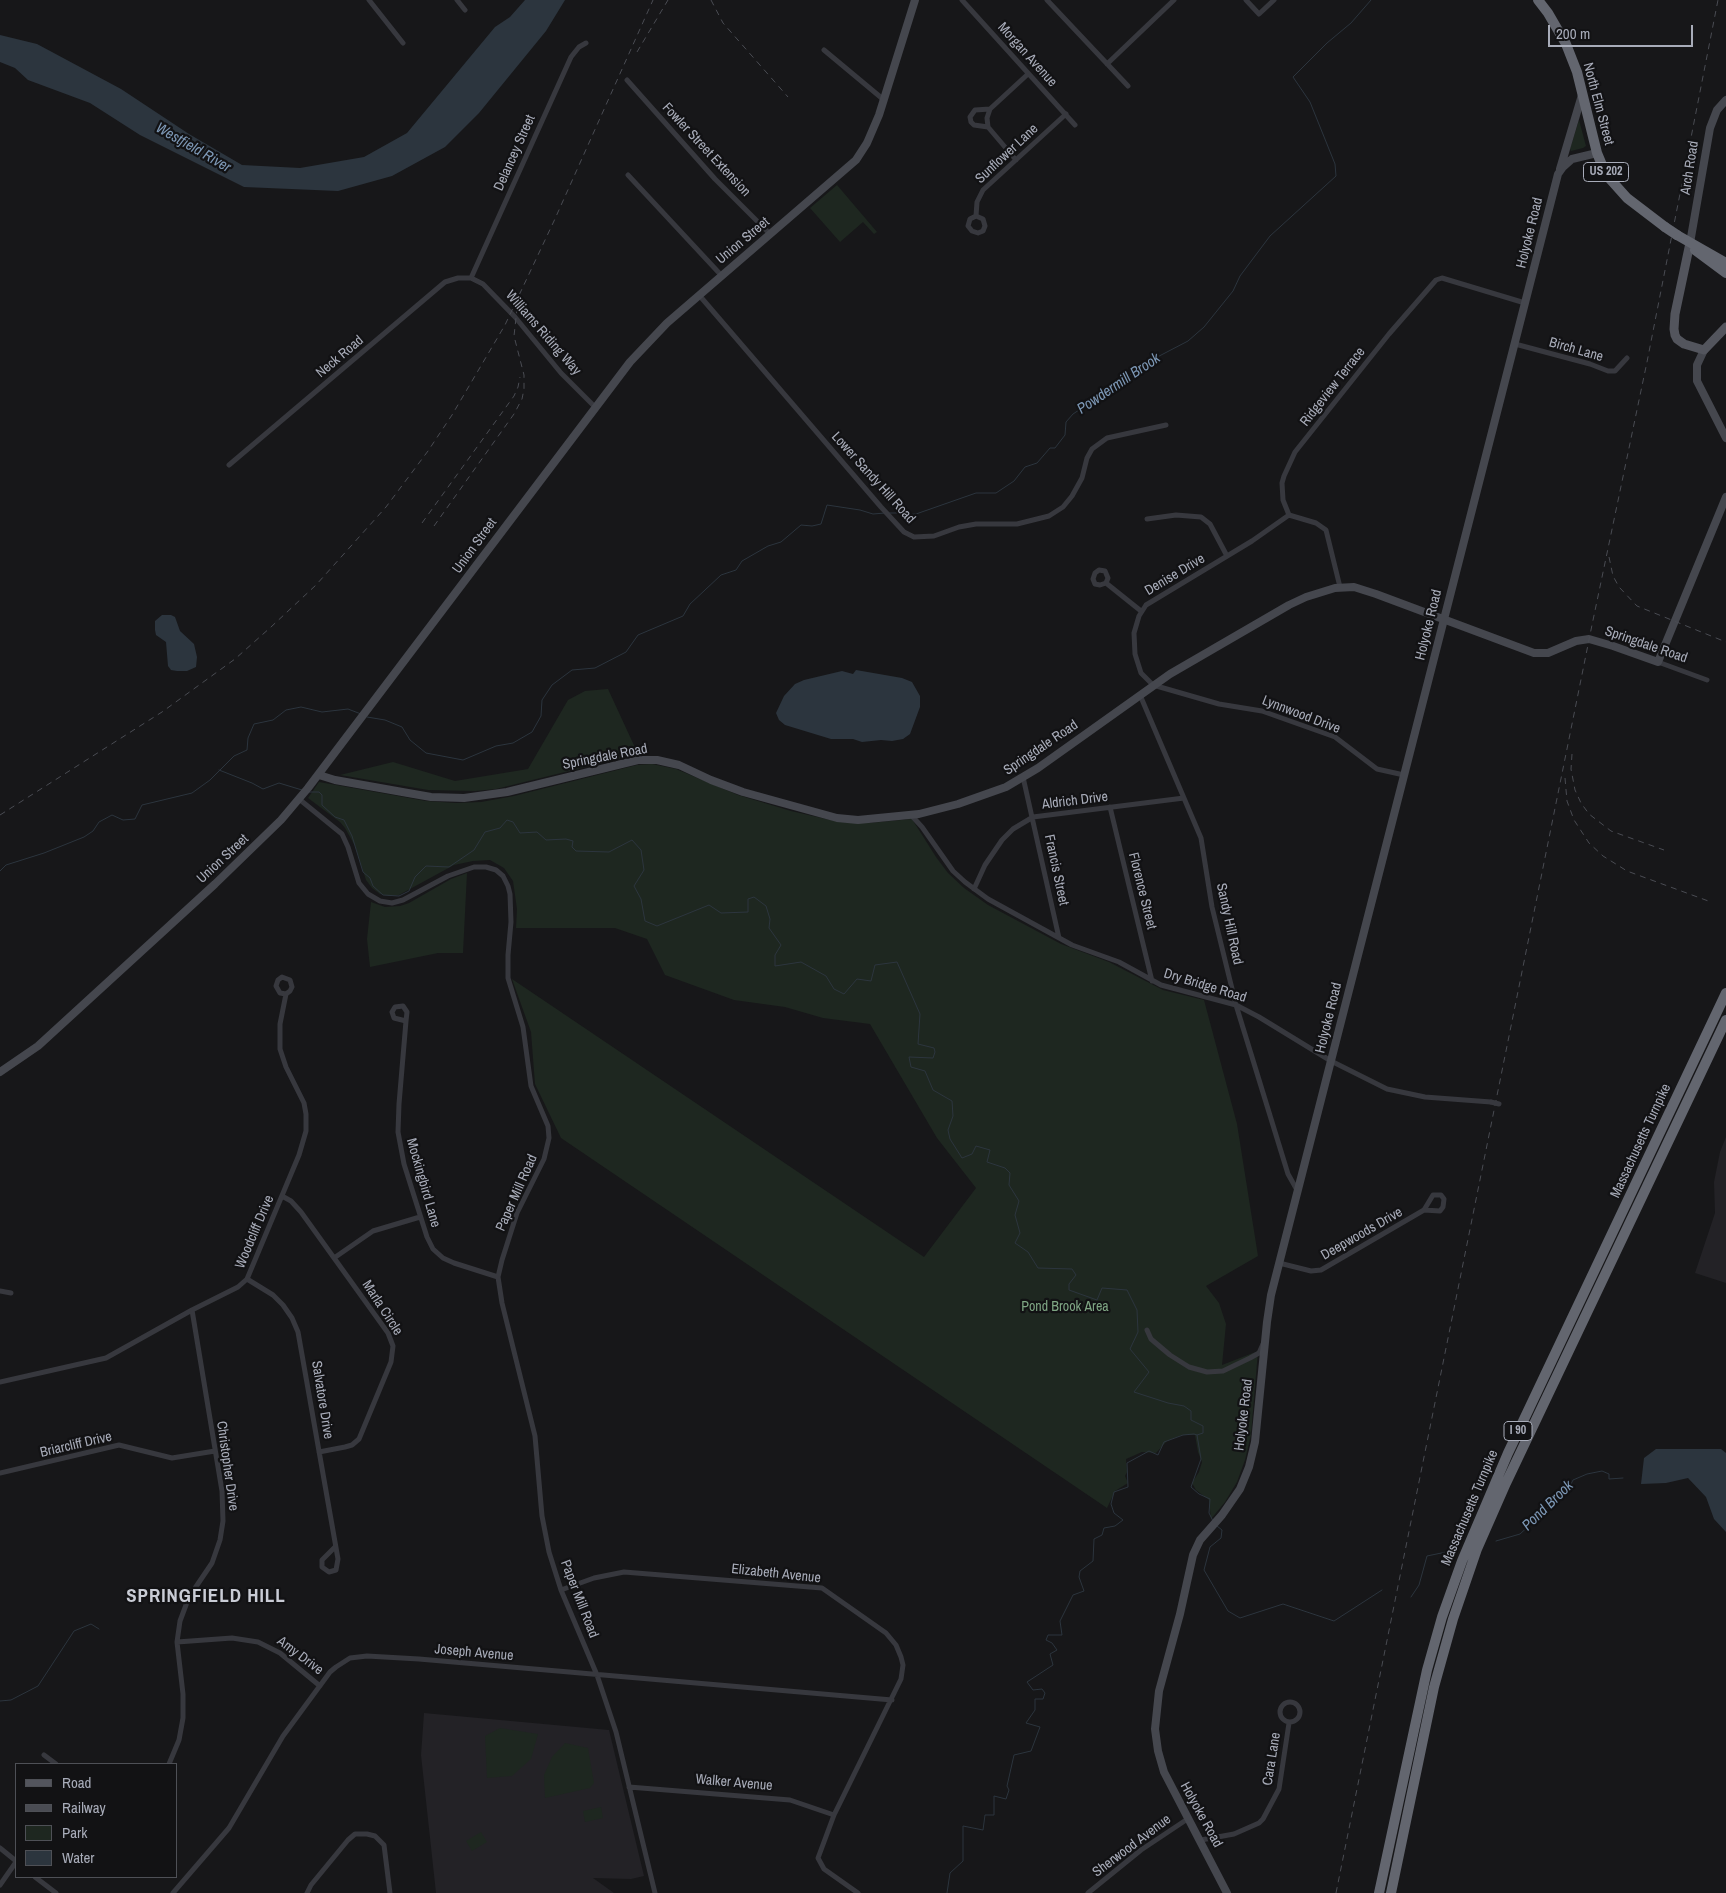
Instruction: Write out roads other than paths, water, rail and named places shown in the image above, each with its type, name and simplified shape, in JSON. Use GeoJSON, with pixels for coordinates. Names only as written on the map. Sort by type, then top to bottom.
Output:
{"type":"FeatureCollection","features":[{"type":"Feature","properties":{"kind":"highway","name":"North Elm Street"},"geometry":{"type":"LineString","coordinates":[[1538,0],[1566,44],[1576,72],[1597,152],[1610,179],[1627,198],[1665,227],[1690,243]]}},
{"type":"Feature","properties":{"kind":"highway","name":"US 202"},"geometry":{"type":"LineString","coordinates":[[1690,243],[1726,263]]}},
{"type":"Feature","properties":{"kind":"highway","name":"US 202"},"geometry":{"type":"LineString","coordinates":[[1690,243],[1701,255],[1726,273]]}},
{"type":"Feature","properties":{"kind":"highway","name":"Massachusetts Turnpike"},"geometry":{"type":"LineString","coordinates":[[1379,1893],[1427,1670],[1442,1618],[1462,1561],[1512,1444],[1726,993]]}},
{"type":"Feature","properties":{"kind":"highway","name":"Massachusetts Turnpike"},"geometry":{"type":"LineString","coordinates":[[1391,1893],[1436,1678],[1453,1619],[1478,1549],[1506,1483],[1726,1020]]}},
{"type":"Feature","properties":{"kind":"main road"},"geometry":{"type":"LineString","coordinates":[[1690,243],[1676,314],[1674,329],[1677,339],[1684,344],[1704,350],[1726,327]]}},
{"type":"Feature","properties":{"kind":"street"},"geometry":{"type":"LineString","coordinates":[[369,0],[403,43]]}},
{"type":"Feature","properties":{"kind":"street"},"geometry":{"type":"LineString","coordinates":[[457,0],[465,10]]}},
{"type":"Feature","properties":{"kind":"street","name":"Union Street"},"geometry":{"type":"LineString","coordinates":[[0,1072],[38,1046],[258,844],[304,793],[630,362],[650,340],[721,275],[856,160],[871,136],[915,0]]}},
{"type":"Feature","properties":{"kind":"street","name":"Morgan Avenue"},"geometry":{"type":"LineString","coordinates":[[962,0],[1075,125]]}},
{"type":"Feature","properties":{"kind":"street"},"geometry":{"type":"LineString","coordinates":[[1048,0],[1128,86]]}},
{"type":"Feature","properties":{"kind":"street"},"geometry":{"type":"LineString","coordinates":[[1107,64],[1173,0]]}},
{"type":"Feature","properties":{"kind":"street"},"geometry":{"type":"LineString","coordinates":[[1246,0],[1259,14],[1274,0]]}},
{"type":"Feature","properties":{"kind":"street","name":"Delancey Street"},"geometry":{"type":"LineString","coordinates":[[471,278],[571,57],[578,47],[586,43]]}},
{"type":"Feature","properties":{"kind":"street"},"geometry":{"type":"LineString","coordinates":[[824,50],[884,100]]}},
{"type":"Feature","properties":{"kind":"street"},"geometry":{"type":"LineString","coordinates":[[1016,160],[988,128],[987,118],[990,109],[1028,74]]}},
{"type":"Feature","properties":{"kind":"street","name":"Fowler Street Extension"},"geometry":{"type":"LineString","coordinates":[[627,80],[715,180],[770,234]]}},
{"type":"Feature","properties":{"kind":"street","name":"Holyoke Road"},"geometry":{"type":"LineString","coordinates":[[1227,1893],[1164,1772],[1158,1751],[1156,1716],[1160,1691],[1193,1555],[1200,1540],[1240,1488],[1250,1462],[1255,1442],[1271,1295],[1558,174],[1582,94]]}},
{"type":"Feature","properties":{"kind":"street","name":"Arch Road"},"geometry":{"type":"LineString","coordinates":[[1690,243],[1710,128],[1717,110],[1726,100]]}},
{"type":"Feature","properties":{"kind":"street"},"geometry":{"type":"LineString","coordinates":[[988,128],[974,125],[970,117],[975,110],[990,109]]}},
{"type":"Feature","properties":{"kind":"street","name":"Sunflower Lane"},"geometry":{"type":"LineString","coordinates":[[976,216],[977,202],[983,190],[1066,114]]}},
{"type":"Feature","properties":{"kind":"street"},"geometry":{"type":"LineString","coordinates":[[1558,174],[1572,159],[1597,152]]}},
{"type":"Feature","properties":{"kind":"street"},"geometry":{"type":"LineString","coordinates":[[628,175],[721,275]]}},
{"type":"Feature","properties":{"kind":"street","name":"Neck Road"},"geometry":{"type":"LineString","coordinates":[[229,466],[445,282],[458,278],[471,278]]}},
{"type":"Feature","properties":{"kind":"street","name":"Williams Riding Way"},"geometry":{"type":"LineString","coordinates":[[471,278],[484,284],[494,294],[561,373],[596,407]]}},
{"type":"Feature","properties":{"kind":"street","name":"Ridgeview Terrace"},"geometry":{"type":"LineString","coordinates":[[1289,515],[1283,500],[1282,483],[1295,452],[1389,334],[1436,280],[1442,278],[1525,303]]}},
{"type":"Feature","properties":{"kind":"street","name":"Lower Sandy Hill Road"},"geometry":{"type":"LineString","coordinates":[[699,295],[881,507],[904,532],[914,537],[924,538],[959,527],[976,524],[1017,524],[1050,516],[1063,507],[1072,496],[1082,478],[1087,458],[1092,449],[1107,438],[1166,425]]}},
{"type":"Feature","properties":{"kind":"street","name":"Birch Lane"},"geometry":{"type":"LineString","coordinates":[[1514,344],[1590,364],[1608,371],[1615,371],[1627,358]]}},
{"type":"Feature","properties":{"kind":"street"},"geometry":{"type":"LineString","coordinates":[[1704,350],[1699,359],[1696,373],[1697,381],[1726,438]]}},
{"type":"Feature","properties":{"kind":"street"},"geometry":{"type":"LineString","coordinates":[[1658,662],[1726,497]]}},
{"type":"Feature","properties":{"kind":"street"},"geometry":{"type":"LineString","coordinates":[[1146,519],[1176,514],[1201,517],[1210,524],[1227,556]]}},
{"type":"Feature","properties":{"kind":"street"},"geometry":{"type":"LineString","coordinates":[[1289,515],[1316,523],[1326,530],[1340,587]]}},
{"type":"Feature","properties":{"kind":"street","name":"Denise Drive"},"geometry":{"type":"LineString","coordinates":[[1153,685],[1141,673],[1135,654],[1134,631],[1141,611],[1152,600],[1263,534],[1289,515]]}},
{"type":"Feature","properties":{"kind":"street"},"geometry":{"type":"LineString","coordinates":[[1106,583],[1141,611]]}},
{"type":"Feature","properties":{"kind":"street","name":"Springdale Road"},"geometry":{"type":"LineString","coordinates":[[318,774],[335,780],[431,797],[470,798],[507,792],[638,760],[657,760],[679,765],[743,792],[837,818],[858,820],[911,815],[939,809],[991,793],[1024,777],[1170,674],[1289,605],[1306,597],[1340,587],[1354,587],[1365,590],[1534,653],[1548,653],[1576,641],[1589,639],[1707,680]]}},
{"type":"Feature","properties":{"kind":"street","name":"Lynnwood Drive"},"geometry":{"type":"LineString","coordinates":[[1153,685],[1219,704],[1254,708],[1267,712],[1335,737],[1377,769],[1404,775]]}},
{"type":"Feature","properties":{"kind":"street","name":"Sandy Hill Road"},"geometry":{"type":"LineString","coordinates":[[1140,695],[1204,848],[1213,912],[1236,1005],[1288,1174],[1297,1190]]}},
{"type":"Feature","properties":{"kind":"street","name":"Francis Street"},"geometry":{"type":"LineString","coordinates":[[1024,777],[1059,938]]}},
{"type":"Feature","properties":{"kind":"street","name":"Paper Mill Road"},"geometry":{"type":"LineString","coordinates":[[304,793],[342,834],[360,883],[368,894],[380,901],[392,903],[403,900],[448,876],[474,867],[486,867],[496,870],[503,876],[508,886],[511,922],[508,978],[523,1027],[531,1086],[548,1126],[550,1138],[544,1159],[517,1212],[498,1277],[502,1303],[535,1436],[542,1516],[549,1552],[561,1590],[597,1675],[616,1732],[655,1893]]}},
{"type":"Feature","properties":{"kind":"street","name":"Aldrich Drive"},"geometry":{"type":"LineString","coordinates":[[974,889],[985,865],[1002,840],[1013,829],[1033,817],[1184,798]]}},
{"type":"Feature","properties":{"kind":"street","name":"Florence Street"},"geometry":{"type":"LineString","coordinates":[[1110,807],[1152,980]]}},
{"type":"Feature","properties":{"kind":"street","name":"Dry Bridge Road"},"geometry":{"type":"LineString","coordinates":[[911,815],[922,827],[953,871],[974,889],[1003,908],[1072,945],[1119,962],[1161,985],[1236,1005],[1331,1061],[1378,1085],[1395,1091],[1432,1098],[1499,1104]]}},
{"type":"Feature","properties":{"kind":"street","name":"Woodcliff Drive"},"geometry":{"type":"LineString","coordinates":[[0,1382],[106,1358],[192,1310],[238,1287],[247,1279],[302,1149],[306,1126],[304,1102],[286,1067],[280,1049],[280,1024],[286,994]]}},
{"type":"Feature","properties":{"kind":"street","name":"Mockingbird Lane"},"geometry":{"type":"LineString","coordinates":[[406,1021],[398,1132],[402,1159],[429,1242],[439,1255],[454,1263],[498,1277]]}},
{"type":"Feature","properties":{"kind":"street","name":"Marla Circle"},"geometry":{"type":"LineString","coordinates":[[282,1196],[298,1207],[390,1337],[394,1350],[391,1362],[359,1439],[352,1445],[319,1452]]}},
{"type":"Feature","properties":{"kind":"street","name":"Deepwoods Drive"},"geometry":{"type":"LineString","coordinates":[[1279,1263],[1309,1270],[1321,1270],[1424,1210]]}},
{"type":"Feature","properties":{"kind":"street"},"geometry":{"type":"LineString","coordinates":[[334,1258],[373,1232],[420,1216]]}},
{"type":"Feature","properties":{"kind":"street","name":"Salvatore Drive"},"geometry":{"type":"LineString","coordinates":[[247,1279],[278,1300],[288,1311],[296,1325],[300,1340],[335,1547],[338,1566],[336,1570],[329,1572],[322,1567],[322,1560],[335,1547]]}},
{"type":"Feature","properties":{"kind":"street"},"geometry":{"type":"LineString","coordinates":[[0,1291],[11,1293]]}},
{"type":"Feature","properties":{"kind":"street","name":"Christopher Drive"},"geometry":{"type":"LineString","coordinates":[[169,1763],[178,1740],[183,1709],[177,1642],[180,1621],[186,1604],[208,1570],[220,1540],[223,1508],[192,1310]]}},
{"type":"Feature","properties":{"kind":"street"},"geometry":{"type":"LineString","coordinates":[[1147,1330],[1151,1339],[1170,1355],[1189,1367],[1207,1372],[1223,1371],[1259,1353],[1265,1341]]}},
{"type":"Feature","properties":{"kind":"street","name":"Briarcliff Drive"},"geometry":{"type":"LineString","coordinates":[[0,1474],[119,1446],[172,1458],[215,1451]]}},
{"type":"Feature","properties":{"kind":"street","name":"Elizabeth Avenue"},"geometry":{"type":"LineString","coordinates":[[561,1590],[594,1578],[624,1572],[742,1581],[826,1590],[886,1633],[897,1646],[902,1659],[899,1686],[834,1815],[818,1858],[819,1862],[832,1876],[858,1893]]}},
{"type":"Feature","properties":{"kind":"street","name":"Amy Drive"},"geometry":{"type":"LineString","coordinates":[[177,1642],[232,1638],[258,1642],[280,1653],[320,1686]]}},
{"type":"Feature","properties":{"kind":"street","name":"Joseph Avenue"},"geometry":{"type":"LineString","coordinates":[[173,1893],[229,1828],[283,1736],[336,1666],[345,1660],[360,1656],[892,1700]]}},
{"type":"Feature","properties":{"kind":"street","name":"Cara Lane"},"geometry":{"type":"LineString","coordinates":[[1290,1702],[1298,1706],[1300,1714],[1295,1722],[1289,1723],[1282,1719],[1280,1711],[1282,1706],[1290,1702]]}},
{"type":"Feature","properties":{"kind":"street","name":"Cara Lane"},"geometry":{"type":"LineString","coordinates":[[1201,1840],[1234,1834],[1264,1819],[1279,1789],[1289,1723]]}},
{"type":"Feature","properties":{"kind":"street"},"geometry":{"type":"LineString","coordinates":[[44,1755],[55,1763]]}},
{"type":"Feature","properties":{"kind":"street","name":"Walker Avenue"},"geometry":{"type":"LineString","coordinates":[[629,1787],[790,1800],[834,1815]]}},
{"type":"Feature","properties":{"kind":"street","name":"Sherwood Avenue"},"geometry":{"type":"LineString","coordinates":[[1088,1893],[1141,1850],[1189,1818]]}},
{"type":"Feature","properties":{"kind":"street"},"geometry":{"type":"LineString","coordinates":[[307,1893],[311,1885],[355,1834],[375,1836],[384,1846],[390,1893]]}},
{"type":"Feature","properties":{"kind":"street"},"geometry":{"type":"LineString","coordinates":[[0,1848],[15,1860]]}},
{"type":"Feature","properties":{"kind":"street"},"geometry":{"type":"LineString","coordinates":[[0,1885],[15,1862]]}},
{"type":"Feature","properties":{"kind":"street"},"geometry":{"type":"LineString","coordinates":[[36,1878],[56,1893]]}},
{"type":"Feature","properties":{"kind":"water","name":"Westfield River"},"geometry":{"type":"Polygon","coordinates":[[[525,0],[565,0],[546,31],[479,113],[445,147],[392,176],[338,191],[244,187],[140,135],[90,103],[28,80],[15,68],[0,62],[0,35],[37,44],[121,89],[189,134],[242,165],[300,168],[364,157],[407,133],[495,27],[510,17],[525,0]]]}},
{"type":"Feature","properties":{"kind":"water"},"geometry":{"type":"Polygon","coordinates":[[[162,615],[175,617],[180,631],[194,644],[197,657],[196,667],[187,671],[177,671],[171,670],[168,666],[166,642],[156,635],[155,630],[155,621],[162,615]]]}},
{"type":"Feature","properties":{"kind":"water"},"geometry":{"type":"Polygon","coordinates":[[[856,670],[902,678],[912,682],[920,696],[920,707],[910,734],[903,739],[892,741],[862,742],[853,739],[831,739],[785,725],[779,720],[776,713],[784,696],[795,684],[842,671],[853,674],[856,670]]]}},
{"type":"Feature","properties":{"kind":"water"},"geometry":{"type":"Polygon","coordinates":[[[1656,1449],[1721,1449],[1726,1453],[1726,1532],[1714,1519],[1706,1497],[1688,1478],[1666,1483],[1641,1484],[1644,1458],[1656,1449]]]}},
{"type":"Feature","properties":{"kind":"waterway","name":"Powdermill Brook"},"geometry":{"type":"LineString","coordinates":[[889,513],[916,514],[976,493],[996,493],[1014,481],[1025,467],[1037,463],[1050,448],[1055,448],[1065,435],[1066,422],[1073,414],[1121,382],[1142,365],[1188,341],[1204,327],[1233,291],[1240,276],[1270,236],[1336,176],[1335,164],[1310,102],[1293,77],[1327,43],[1351,23],[1371,0]]}},
{"type":"Feature","properties":{"kind":"waterway","name":"Powdermill Brook"},"geometry":{"type":"LineString","coordinates":[[367,717],[385,720],[402,727],[410,740],[426,753],[463,760],[496,746],[513,743],[532,732],[541,716],[542,700],[552,685],[572,670],[595,668],[626,652],[638,635],[683,616],[690,604],[721,575],[736,570],[742,561],[768,546],[781,542],[801,525],[812,526],[821,524],[827,505],[873,514],[885,513]]}},
{"type":"Feature","properties":{"kind":"waterway","name":"Powdermill Brook"},"geometry":{"type":"LineString","coordinates":[[0,871],[6,865],[44,853],[84,837],[93,831],[99,822],[112,815],[123,820],[135,819],[142,805],[192,793],[210,780],[234,756],[247,750],[248,738],[254,724],[273,720],[286,710],[301,707],[322,712],[348,709],[361,714]]}},
{"type":"Feature","properties":{"kind":"waterway","name":"Pond Brook"},"geometry":{"type":"LineString","coordinates":[[219,770],[263,789],[279,783],[302,790]]}},
{"type":"Feature","properties":{"kind":"waterway","name":"Pond Brook"},"geometry":{"type":"LineString","coordinates":[[308,792],[319,792],[322,795],[322,805],[335,817],[344,820],[352,836],[363,872],[370,878],[373,886],[383,895],[399,896],[409,891],[415,877],[426,866],[449,867],[474,850],[485,832],[500,828],[507,820],[513,822],[520,833],[537,832],[546,840],[566,839],[573,841],[572,847],[576,851],[609,852],[632,840],[641,850],[644,870],[634,886],[641,899],[645,921],[657,926],[709,905],[721,913],[748,912],[748,899],[754,897],[766,906],[770,919],[769,928],[781,945],[775,955],[775,966],[801,962],[826,976],[834,989],[844,994],[857,979],[871,981],[875,965],[897,962],[920,1014],[918,1044],[934,1048],[935,1052],[933,1058],[909,1057],[911,1067],[925,1071],[933,1090],[952,1101],[953,1116],[948,1130],[950,1139],[962,1158],[972,1154],[976,1146],[990,1150],[987,1162],[1005,1168],[1010,1173],[1009,1185],[1019,1201],[1015,1215],[1020,1233],[1015,1243],[1028,1252],[1038,1268],[1072,1269],[1076,1275],[1069,1284],[1069,1290],[1097,1300],[1102,1288],[1127,1290],[1137,1310],[1138,1332],[1130,1349],[1149,1372],[1134,1392],[1184,1406],[1191,1411],[1191,1420],[1203,1426],[1203,1433],[1197,1435],[1201,1459],[1191,1487],[1199,1494],[1210,1499],[1209,1513],[1213,1521]]}},
{"type":"Feature","properties":{"kind":"waterway"},"geometry":{"type":"LineString","coordinates":[[947,1893],[950,1873],[963,1861],[963,1826],[983,1830],[985,1815],[994,1815],[994,1796],[1006,1799],[1014,1755],[1031,1751],[1040,1727],[1026,1723],[1035,1710],[1035,1699],[1043,1699],[1045,1693],[1042,1689],[1033,1690],[1027,1682],[1053,1665],[1050,1654],[1057,1650],[1052,1643],[1046,1640],[1048,1635],[1062,1635],[1060,1621],[1073,1595],[1084,1591],[1079,1577],[1080,1571],[1093,1561],[1094,1539],[1102,1535],[1104,1528],[1115,1526],[1123,1520],[1114,1513],[1111,1504],[1114,1492],[1128,1487],[1127,1463],[1149,1451],[1158,1455],[1164,1442],[1183,1435],[1197,1435]]}},
{"type":"Feature","properties":{"kind":"waterway","name":"Pond Brook"},"geometry":{"type":"LineString","coordinates":[[1496,1541],[1520,1534],[1568,1490],[1573,1480],[1587,1474],[1602,1471],[1609,1474],[1609,1479],[1623,1478]]}},
{"type":"Feature","properties":{"kind":"waterway","name":"Pond Brook"},"geometry":{"type":"LineString","coordinates":[[1217,1526],[1222,1530],[1221,1538],[1210,1547],[1204,1570],[1228,1611],[1240,1618],[1283,1604],[1334,1621],[1382,1590]]}},
{"type":"Feature","properties":{"kind":"waterway","name":"Pond Brook"},"geometry":{"type":"LineString","coordinates":[[1411,1597],[1419,1585],[1427,1556],[1451,1551]]}},
{"type":"Feature","properties":{"kind":"waterway"},"geometry":{"type":"LineString","coordinates":[[0,1701],[11,1700],[38,1686],[74,1631],[91,1624],[99,1629]]}},
{"type":"Feature","properties":{"kind":"railway"},"geometry":{"type":"LineString","coordinates":[[0,815],[162,712],[235,659],[316,585],[386,507],[452,415],[505,325],[653,0]]}},
{"type":"Feature","properties":{"kind":"railway"},"geometry":{"type":"LineString","coordinates":[[637,52],[668,0]]}},
{"type":"Feature","properties":{"kind":"railway"},"geometry":{"type":"LineString","coordinates":[[711,0],[723,23],[788,97]]}},
{"type":"Feature","properties":{"kind":"railway"},"geometry":{"type":"LineString","coordinates":[[1336,1893],[1592,625],[1647,362],[1718,0]]}},
{"type":"Feature","properties":{"kind":"railway"},"geometry":{"type":"LineString","coordinates":[[434,526],[514,414],[522,399],[524,375],[514,336],[517,309]]}},
{"type":"Feature","properties":{"kind":"railway"},"geometry":{"type":"LineString","coordinates":[[422,523],[514,396],[520,377]]}},
{"type":"Feature","properties":{"kind":"railway"},"geometry":{"type":"LineString","coordinates":[[1609,557],[1613,576],[1619,587],[1637,606],[1726,642]]}},
{"type":"Feature","properties":{"kind":"railway"},"geometry":{"type":"LineString","coordinates":[[1572,754],[1571,769],[1575,790],[1589,814],[1611,831],[1664,850]]}},
{"type":"Feature","properties":{"kind":"railway"},"geometry":{"type":"LineString","coordinates":[[1565,778],[1567,801],[1574,820],[1589,843],[1603,856],[1627,871],[1711,902]]}},
{"type":"Feature","properties":{"kind":"district","name":"SPRINGFIELD HILL"},"geometry":{"type":"Point","coordinates":[206,1597]}},
{"type":"Feature","properties":{"kind":"park label","name":"Pond Brook Area"},"geometry":{"type":"Point","coordinates":[1065,1307]}}]}
